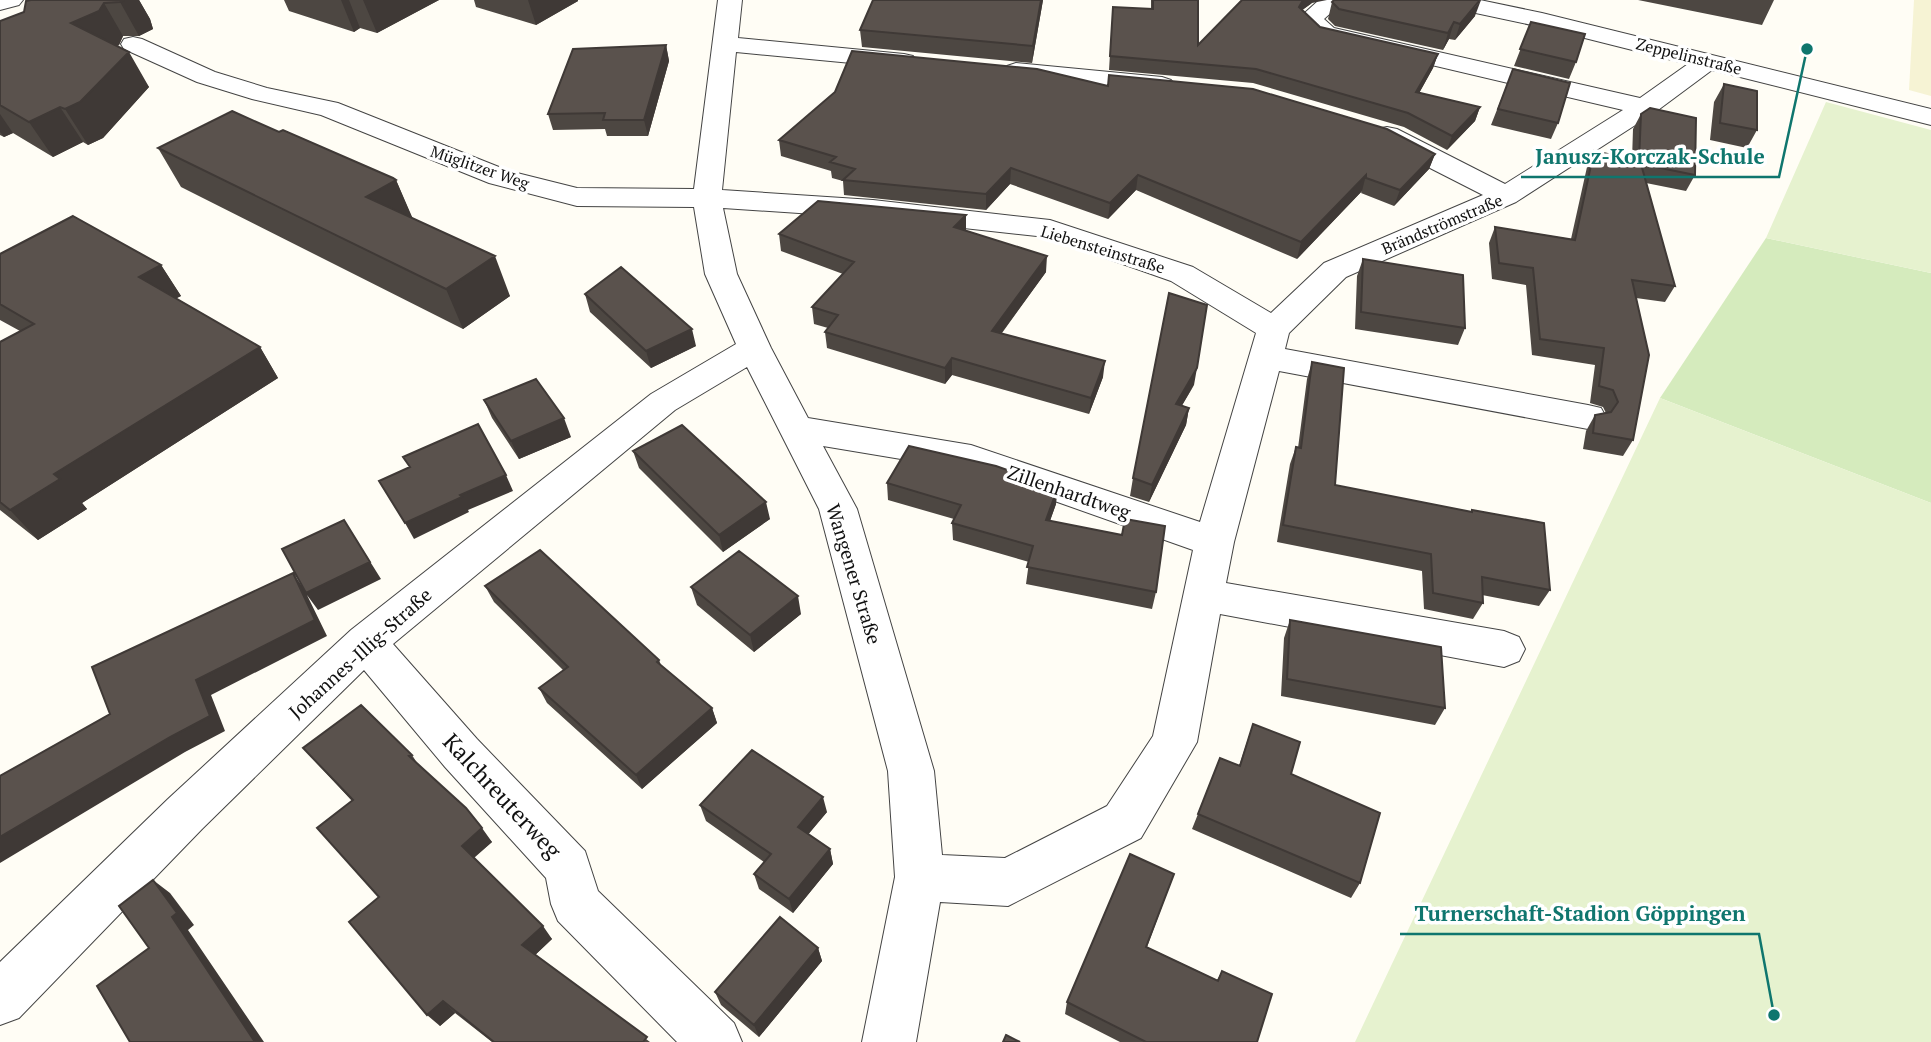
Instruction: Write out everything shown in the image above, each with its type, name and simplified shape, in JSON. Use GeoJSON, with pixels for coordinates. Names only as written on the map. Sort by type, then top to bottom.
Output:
{"type":"FeatureCollection","features":[{"type":"Feature","properties":{"kind":"street"},"geometry":{"type":"LineString","coordinates":[[0,3],[11,0]]}},
{"type":"Feature","properties":{"kind":"street","name":"Wangener Straße"},"geometry":{"type":"LineString","coordinates":[[730,0],[707,198],[721,274],[754,348],[838,509],[911,771],[920,877],[890,1042]]}},
{"type":"Feature","properties":{"kind":"street"},"geometry":{"type":"LineString","coordinates":[[1333,0],[1310,19],[1326,33],[1645,107]]}},
{"type":"Feature","properties":{"kind":"street","name":"Zeppelinstraße"},"geometry":{"type":"LineString","coordinates":[[1446,0],[1547,10],[1709,61],[1931,117]]}},
{"type":"Feature","properties":{"kind":"street","name":"Müglitzer Weg"},"geometry":{"type":"LineString","coordinates":[[133,44],[206,77],[261,94],[328,109],[499,177],[577,197],[707,198]]}},
{"type":"Feature","properties":{"kind":"street"},"geometry":{"type":"LineString","coordinates":[[725,44],[930,63]]}},
{"type":"Feature","properties":{"kind":"street","name":"Brändströmstraße"},"geometry":{"type":"LineString","coordinates":[[1270,343],[1335,270],[1506,196],[1645,107],[1709,61]]}},
{"type":"Feature","properties":{"kind":"street"},"geometry":{"type":"LineString","coordinates":[[997,69],[1189,88]]}},
{"type":"Feature","properties":{"kind":"street"},"geometry":{"type":"LineString","coordinates":[[1366,128],[1392,136],[1506,196]]}},
{"type":"Feature","properties":{"kind":"street","name":"Liebensteinstraße"},"geometry":{"type":"LineString","coordinates":[[707,198],[873,209],[1050,229],[1182,274],[1270,343]]}},
{"type":"Feature","properties":{"kind":"street"},"geometry":{"type":"LineString","coordinates":[[920,877],[1008,882],[1124,822],[1174,742],[1214,542],[1270,343],[1588,417]]}},
{"type":"Feature","properties":{"kind":"street","name":"Johannes-Illig-Straße"},"geometry":{"type":"LineString","coordinates":[[0,999],[186,814],[366,642],[663,402],[754,348]]}},
{"type":"Feature","properties":{"kind":"street","name":"Zillenhardtweg"},"geometry":{"type":"LineString","coordinates":[[798,429],[971,458],[1214,542]]}},
{"type":"Feature","properties":{"kind":"street"},"geometry":{"type":"LineString","coordinates":[[1203,595],[1504,649]]}},
{"type":"Feature","properties":{"kind":"street","name":"Kalchreuterweg"},"geometry":{"type":"LineString","coordinates":[[366,642],[461,753],[568,867],[576,904],[715,1042]]}},
{"type":"Feature","properties":{"kind":"shaded area"},"geometry":{"type":"Polygon","coordinates":[[[1914,0],[1931,0],[1931,96],[1909,90],[1914,0]]]}},
{"type":"Feature","properties":{"kind":"green space"},"geometry":{"type":"Polygon","coordinates":[[[1826,102],[1931,130],[1931,273],[1766,238],[1826,102]]]}},
{"type":"Feature","properties":{"kind":"green space"},"geometry":{"type":"Polygon","coordinates":[[[1766,238],[1931,273],[1931,503],[1660,398],[1766,238]]]}},
{"type":"Feature","properties":{"kind":"green space"},"geometry":{"type":"Polygon","coordinates":[[[1660,398],[1931,503],[1931,1042],[1355,1042],[1660,398]]]}},
{"type":"Feature","properties":{"kind":"building"},"geometry":{"type":"Polygon","coordinates":[[[124,0],[104,3],[99,11],[71,23],[129,52],[80,102],[65,109],[60,107],[29,122],[0,105],[0,21],[24,12],[26,1],[124,0]]]}},
{"type":"Feature","properties":{"kind":"building"},"geometry":{"type":"Polygon","coordinates":[[[873,0],[1041,0],[1033,46],[860,30],[873,0]]]}},
{"type":"Feature","properties":{"kind":"building"},"geometry":{"type":"Polygon","coordinates":[[[1153,0],[1198,0],[1198,45],[1242,0],[1303,0],[1299,7],[1320,27],[1438,54],[1416,92],[1480,107],[1452,136],[1408,113],[1256,69],[1110,56],[1113,7],[1153,9],[1153,0]]]}},
{"type":"Feature","properties":{"kind":"building"},"geometry":{"type":"Polygon","coordinates":[[[1480,0],[1460,24],[1454,22],[1448,33],[1339,9],[1332,2],[1480,0]]]}},
{"type":"Feature","properties":{"kind":"building"},"geometry":{"type":"Polygon","coordinates":[[[1531,22],[1585,34],[1576,62],[1520,49],[1531,22]]]}},
{"type":"Feature","properties":{"kind":"building"},"geometry":{"type":"Polygon","coordinates":[[[666,45],[644,120],[603,120],[605,113],[548,114],[573,49],[666,45]]]}},
{"type":"Feature","properties":{"kind":"building"},"geometry":{"type":"Polygon","coordinates":[[[852,51],[1037,69],[1108,86],[1109,75],[1253,89],[1387,129],[1435,154],[1400,190],[1366,178],[1366,175],[1301,242],[1138,175],[1110,203],[1011,168],[986,194],[843,180],[855,169],[830,162],[836,157],[779,140],[835,92],[852,51]]]}},
{"type":"Feature","properties":{"kind":"building"},"geometry":{"type":"Polygon","coordinates":[[[1513,69],[1570,83],[1558,123],[1498,109],[1513,69]]]}},
{"type":"Feature","properties":{"kind":"building"},"geometry":{"type":"Polygon","coordinates":[[[1724,84],[1757,91],[1757,130],[1720,123],[1724,84]]]}},
{"type":"Feature","properties":{"kind":"building"},"geometry":{"type":"Polygon","coordinates":[[[1650,108],[1696,118],[1695,175],[1641,164],[1675,286],[1632,280],[1649,355],[1633,440],[1593,433],[1595,415],[1611,412],[1618,402],[1613,390],[1599,386],[1604,348],[1540,339],[1533,268],[1499,263],[1495,227],[1575,240],[1594,151],[1639,161],[1641,114],[1650,108]]]}},
{"type":"Feature","properties":{"kind":"building"},"geometry":{"type":"Polygon","coordinates":[[[232,111],[393,178],[396,180],[366,197],[495,256],[446,289],[158,148],[232,111]]]}},
{"type":"Feature","properties":{"kind":"building"},"geometry":{"type":"Polygon","coordinates":[[[818,201],[966,215],[954,227],[1047,256],[992,331],[1105,361],[1091,398],[952,358],[945,368],[825,332],[838,315],[812,307],[854,262],[779,234],[818,201]]]}},
{"type":"Feature","properties":{"kind":"building"},"geometry":{"type":"Polygon","coordinates":[[[73,216],[161,265],[139,277],[260,347],[54,474],[60,479],[10,510],[0,502],[0,342],[34,324],[0,304],[0,254],[73,216]]]}},
{"type":"Feature","properties":{"kind":"building"},"geometry":{"type":"Polygon","coordinates":[[[1363,259],[1463,275],[1465,328],[1361,312],[1363,259]]]}},
{"type":"Feature","properties":{"kind":"building"},"geometry":{"type":"Polygon","coordinates":[[[621,267],[692,329],[646,351],[585,294],[621,267]]]}},
{"type":"Feature","properties":{"kind":"building"},"geometry":{"type":"Polygon","coordinates":[[[1169,293],[1207,305],[1197,368],[1176,404],[1189,408],[1152,485],[1133,478],[1169,293]]]}},
{"type":"Feature","properties":{"kind":"building"},"geometry":{"type":"Polygon","coordinates":[[[1312,362],[1344,368],[1335,485],[1544,523],[1550,590],[1482,577],[1483,603],[1433,593],[1431,554],[1283,525],[1296,447],[1301,448],[1312,362]]]}},
{"type":"Feature","properties":{"kind":"building"},"geometry":{"type":"Polygon","coordinates":[[[536,379],[564,418],[511,441],[484,400],[536,379]]]}},
{"type":"Feature","properties":{"kind":"building"},"geometry":{"type":"Polygon","coordinates":[[[478,424],[506,475],[405,523],[379,481],[410,467],[403,457],[478,424]]]}},
{"type":"Feature","properties":{"kind":"building"},"geometry":{"type":"Polygon","coordinates":[[[682,425],[766,502],[719,535],[633,451],[682,425]]]}},
{"type":"Feature","properties":{"kind":"building"},"geometry":{"type":"Polygon","coordinates":[[[909,446],[996,466],[1016,473],[1014,478],[1058,487],[1046,520],[1122,535],[1125,519],[1165,526],[1156,592],[1027,567],[1033,546],[952,523],[961,505],[887,483],[909,446]]]}},
{"type":"Feature","properties":{"kind":"building"},"geometry":{"type":"Polygon","coordinates":[[[344,520],[370,562],[306,593],[282,549],[344,520]]]}},
{"type":"Feature","properties":{"kind":"building"},"geometry":{"type":"Polygon","coordinates":[[[540,550],[659,660],[657,662],[712,708],[636,775],[539,688],[568,667],[485,586],[540,550]]]}},
{"type":"Feature","properties":{"kind":"building"},"geometry":{"type":"Polygon","coordinates":[[[739,551],[798,596],[750,635],[691,587],[739,551]]]}},
{"type":"Feature","properties":{"kind":"building"},"geometry":{"type":"Polygon","coordinates":[[[293,573],[315,620],[196,680],[210,716],[0,837],[0,776],[110,714],[92,667],[293,573]]]}},
{"type":"Feature","properties":{"kind":"building"},"geometry":{"type":"Polygon","coordinates":[[[1290,620],[1441,647],[1445,708],[1287,679],[1290,620]]]}},
{"type":"Feature","properties":{"kind":"building"},"geometry":{"type":"Polygon","coordinates":[[[361,705],[412,755],[409,756],[466,808],[482,828],[462,846],[543,926],[522,945],[647,1037],[643,1042],[494,1042],[443,1001],[427,1015],[349,922],[379,897],[317,828],[353,800],[303,748],[361,705]]]}},
{"type":"Feature","properties":{"kind":"building"},"geometry":{"type":"Polygon","coordinates":[[[1253,724],[1300,742],[1291,774],[1380,813],[1360,883],[1198,814],[1220,758],[1240,766],[1253,724]]]}},
{"type":"Feature","properties":{"kind":"building"},"geometry":{"type":"Polygon","coordinates":[[[752,750],[823,797],[798,827],[830,849],[789,899],[754,874],[771,854],[700,805],[752,750]]]}},
{"type":"Feature","properties":{"kind":"building"},"geometry":{"type":"Polygon","coordinates":[[[1130,854],[1174,874],[1146,947],[1218,981],[1222,971],[1272,994],[1257,1042],[1146,1042],[1067,1002],[1130,854]]]}},
{"type":"Feature","properties":{"kind":"building"},"geometry":{"type":"Polygon","coordinates":[[[153,880],[177,913],[172,917],[255,1042],[130,1042],[97,986],[149,948],[119,906],[153,880]]]}},
{"type":"Feature","properties":{"kind":"building"},"geometry":{"type":"Polygon","coordinates":[[[780,917],[818,948],[754,1025],[715,992],[780,917]]]}},
{"type":"Feature","properties":{"kind":"building"},"geometry":{"type":"Polygon","coordinates":[[[1006,1035],[1020,1042],[1003,1042],[1006,1035]]]}},
{"type":"Feature","properties":{"kind":"place","name":"Janusz-Korczak-Schule"},"geometry":{"type":"Point","coordinates":[1807,49]}},
{"type":"Feature","properties":{"kind":"place","name":"Turnerschaft-Stadion Göppingen"},"geometry":{"type":"Point","coordinates":[1774,1015]}}]}
